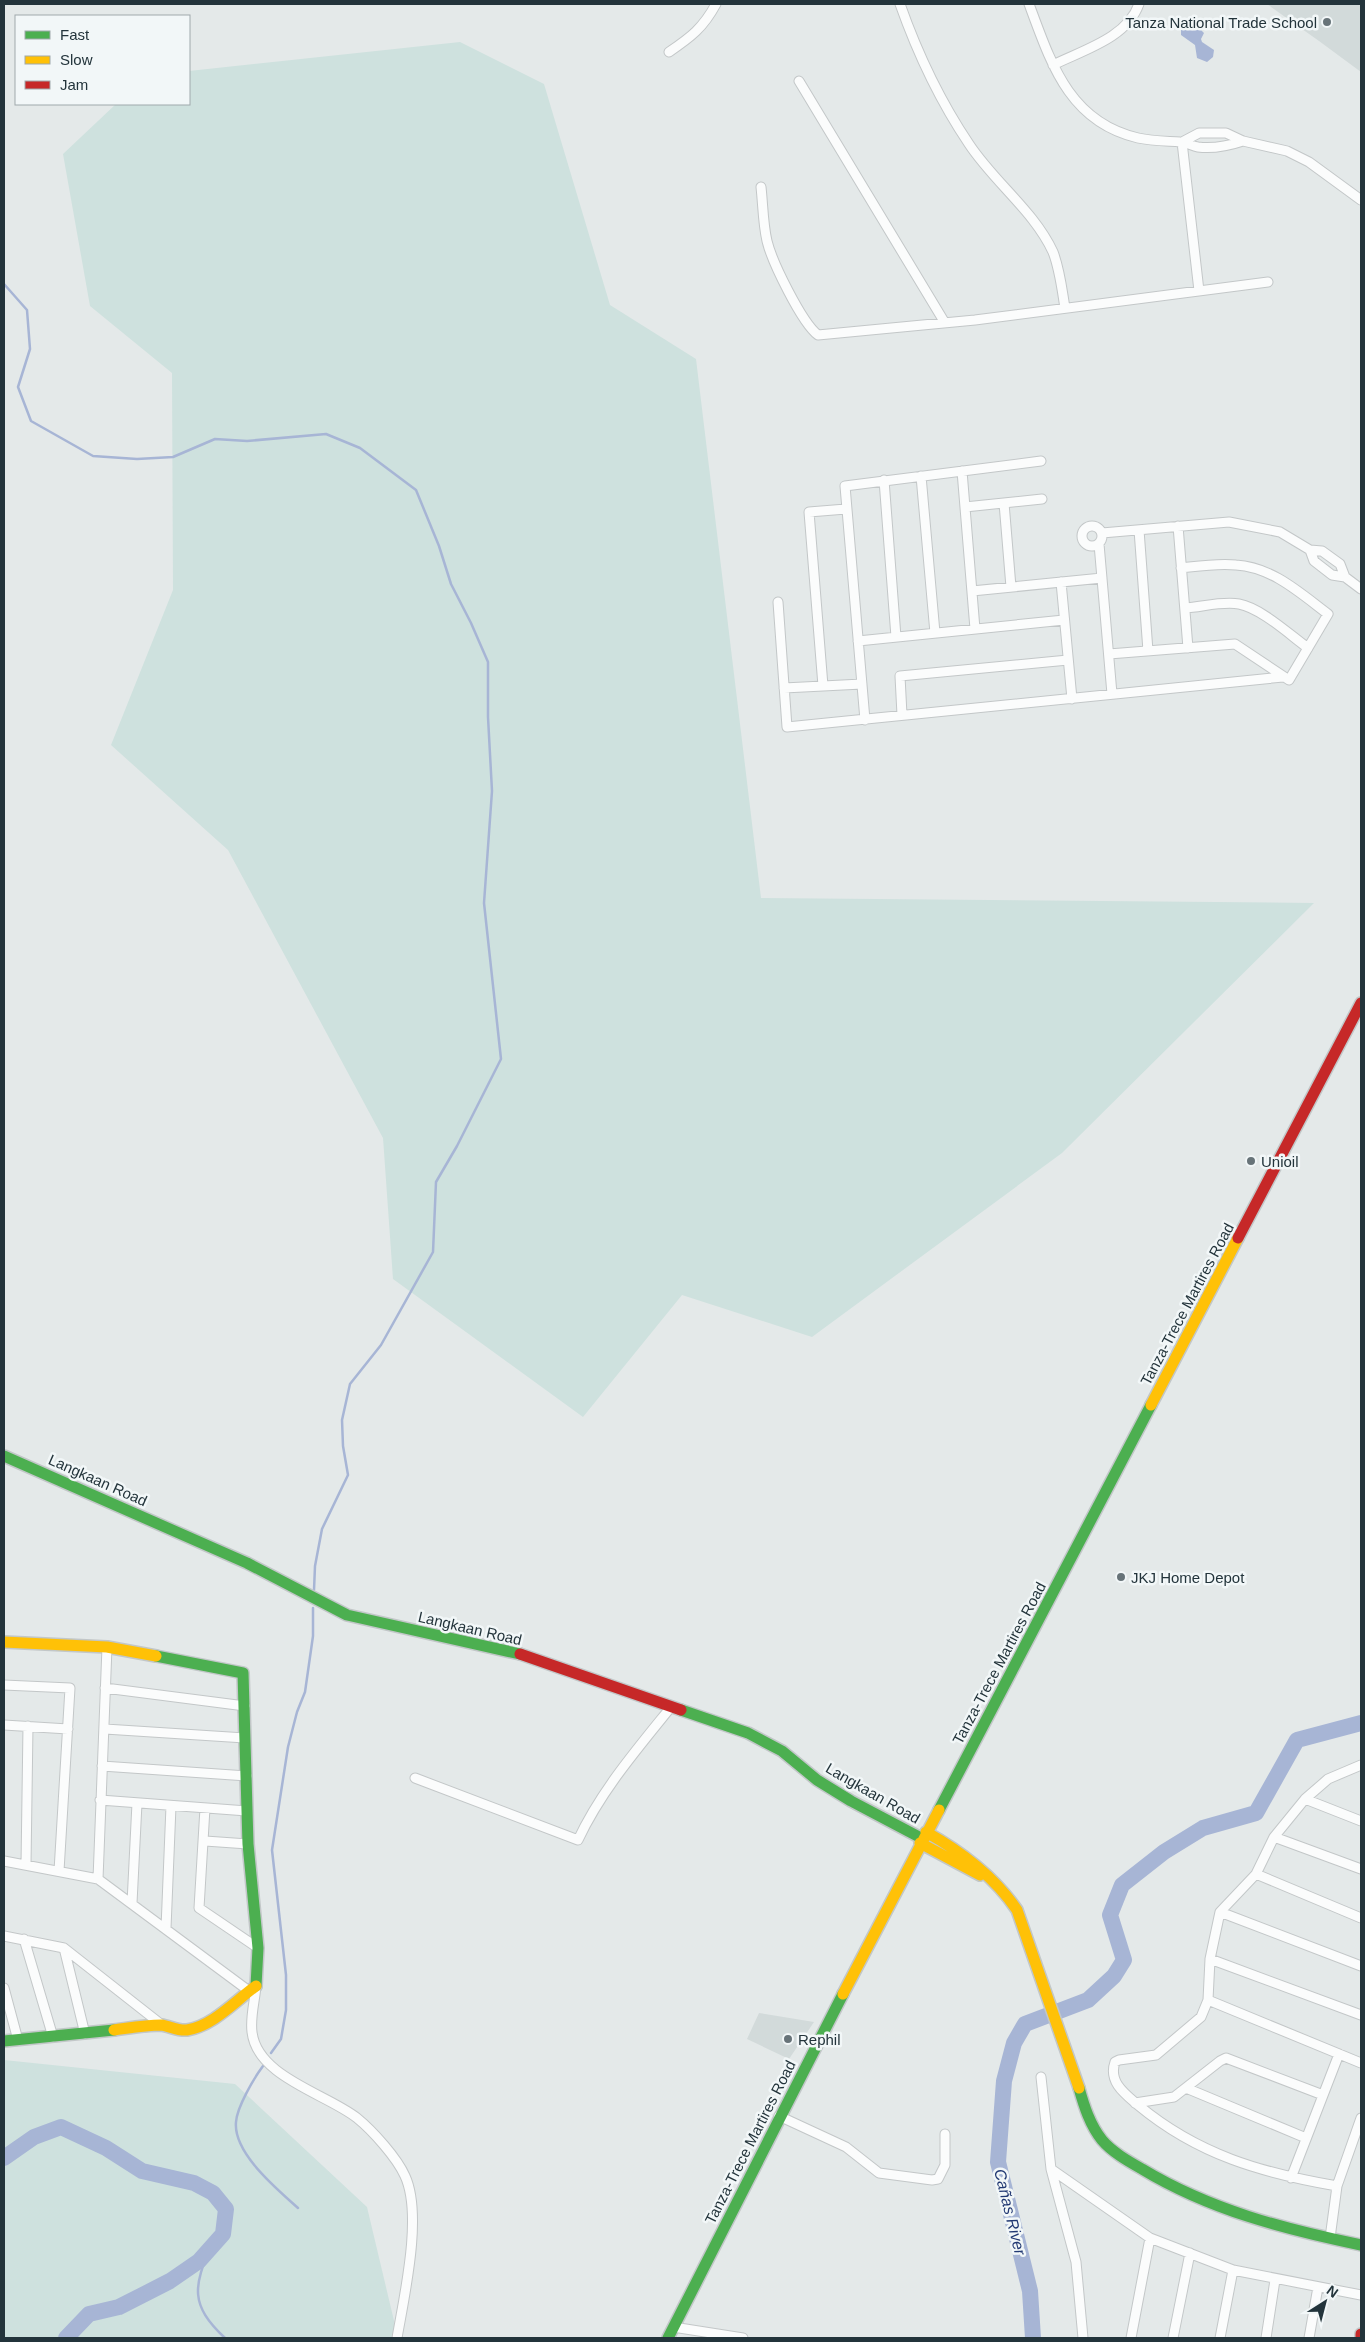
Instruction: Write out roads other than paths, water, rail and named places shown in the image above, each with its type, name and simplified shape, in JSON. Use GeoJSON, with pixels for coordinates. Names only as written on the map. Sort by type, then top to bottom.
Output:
{"type":"FeatureCollection","features":[{"type":"Feature","properties":{"kind":"street"},"geometry":{"type":"LineString","coordinates":[[669,52],[690,38],[705,24],[716,4]]}},
{"type":"Feature","properties":{"kind":"street"},"geometry":{"type":"LineString","coordinates":[[900,4],[942,100],[970,146],[1040,230],[1053,252],[1060,275],[1065,308]]}},
{"type":"Feature","properties":{"kind":"street"},"geometry":{"type":"LineString","coordinates":[[1029,4],[1053,65],[1070,96],[1096,120],[1122,133],[1138,138],[1182,142],[1197,147],[1226,147],[1243,141]]}},
{"type":"Feature","properties":{"kind":"street"},"geometry":{"type":"LineString","coordinates":[[1053,65],[1111,37],[1128,24],[1139,4]]}},
{"type":"Feature","properties":{"kind":"street"},"geometry":{"type":"LineString","coordinates":[[800,82],[945,323]]}},
{"type":"Feature","properties":{"kind":"street"},"geometry":{"type":"LineString","coordinates":[[1182,142],[1198,134],[1226,133],[1243,141],[1263,144],[1302,159],[1361,200]]}},
{"type":"Feature","properties":{"kind":"street"},"geometry":{"type":"LineString","coordinates":[[1182,142],[1199,291]]}},
{"type":"Feature","properties":{"kind":"street"},"geometry":{"type":"LineString","coordinates":[[760,187],[766,241],[774,263],[807,324],[818,335],[945,323],[1268,282]]}},
{"type":"Feature","properties":{"kind":"street"},"geometry":{"type":"LineString","coordinates":[[865,720],[845,486],[1041,461]]}},
{"type":"Feature","properties":{"kind":"street"},"geometry":{"type":"LineString","coordinates":[[962,470],[975,629]]}},
{"type":"Feature","properties":{"kind":"street"},"geometry":{"type":"LineString","coordinates":[[921,476],[936,633]]}},
{"type":"Feature","properties":{"kind":"street"},"geometry":{"type":"LineString","coordinates":[[884,480],[896,637]]}},
{"type":"Feature","properties":{"kind":"street"},"geometry":{"type":"LineString","coordinates":[[965,507],[1042,499]]}},
{"type":"Feature","properties":{"kind":"street"},"geometry":{"type":"LineString","coordinates":[[1004,503],[1011,587]]}},
{"type":"Feature","properties":{"kind":"street"},"geometry":{"type":"LineString","coordinates":[[823,686],[809,512],[846,509]]}},
{"type":"Feature","properties":{"kind":"street"},"geometry":{"type":"LineString","coordinates":[[1102,533],[1229,522],[1280,532],[1310,550],[1322,551],[1340,564],[1345,577],[1361,589]]}},
{"type":"Feature","properties":{"kind":"street"},"geometry":{"type":"LineString","coordinates":[[1099,544],[1092,546],[1086,544],[1082,535],[1085,529],[1091,526],[1098,528],[1102,533],[1102,539],[1099,544],[1112,694]]}},
{"type":"Feature","properties":{"kind":"street"},"geometry":{"type":"LineString","coordinates":[[1178,526],[1188,648]]}},
{"type":"Feature","properties":{"kind":"street"},"geometry":{"type":"LineString","coordinates":[[1139,530],[1148,651]]}},
{"type":"Feature","properties":{"kind":"street"},"geometry":{"type":"LineString","coordinates":[[1108,654],[1235,644],[1289,680],[1328,614],[1284,582],[1260,570],[1237,565],[1181,568]]}},
{"type":"Feature","properties":{"kind":"street"},"geometry":{"type":"LineString","coordinates":[[972,591],[1102,578]]}},
{"type":"Feature","properties":{"kind":"street"},"geometry":{"type":"LineString","coordinates":[[1061,582],[1072,699]]}},
{"type":"Feature","properties":{"kind":"street"},"geometry":{"type":"LineString","coordinates":[[778,602],[788,727],[1283,677]]}},
{"type":"Feature","properties":{"kind":"street"},"geometry":{"type":"LineString","coordinates":[[1185,608],[1232,604],[1242,605],[1263,616],[1308,648]]}},
{"type":"Feature","properties":{"kind":"street"},"geometry":{"type":"LineString","coordinates":[[858,641],[1064,620]]}},
{"type":"Feature","properties":{"kind":"street"},"geometry":{"type":"LineString","coordinates":[[902,715],[900,676],[1068,660]]}},
{"type":"Feature","properties":{"kind":"street"},"geometry":{"type":"LineString","coordinates":[[784,688],[862,684]]}},
{"type":"Feature","properties":{"kind":"street","name":"Tanza-Trece Martires Road"},"geometry":{"type":"LineString","coordinates":[[668,2338],[779,2116],[923,1838],[1361,1003]]}},
{"type":"Feature","properties":{"kind":"street","name":"Langkaan Road"},"geometry":{"type":"LineString","coordinates":[[4,1456],[247,1562],[347,1615],[514,1652],[756,1738],[782,1751],[817,1780],[851,1801],[923,1838]]}},
{"type":"Feature","properties":{"kind":"street"},"geometry":{"type":"LineString","coordinates":[[4,1642],[108,1647],[243,1673],[248,1844],[258,1948],[252,1988],[252,2032],[259,2052],[290,2081],[338,2105],[357,2118],[384,2146],[405,2176],[410,2194],[412,2231],[410,2260],[397,2338]]}},
{"type":"Feature","properties":{"kind":"street"},"geometry":{"type":"LineString","coordinates":[[98,1879],[108,1647]]}},
{"type":"Feature","properties":{"kind":"street"},"geometry":{"type":"LineString","coordinates":[[4,1685],[70,1688],[60,1871]]}},
{"type":"Feature","properties":{"kind":"street"},"geometry":{"type":"LineString","coordinates":[[106,1688],[245,1706]]}},
{"type":"Feature","properties":{"kind":"street"},"geometry":{"type":"LineString","coordinates":[[415,1778],[578,1840],[589,1817],[626,1762],[671,1707]]}},
{"type":"Feature","properties":{"kind":"street"},"geometry":{"type":"LineString","coordinates":[[4,1725],[68,1729]]}},
{"type":"Feature","properties":{"kind":"street"},"geometry":{"type":"LineString","coordinates":[[26,1865],[28,1726]]}},
{"type":"Feature","properties":{"kind":"street"},"geometry":{"type":"LineString","coordinates":[[105,1729],[245,1738]]}},
{"type":"Feature","properties":{"kind":"street"},"geometry":{"type":"LineString","coordinates":[[1337,2186],[1291,2178],[1248,2166],[1204,2149],[1156,2120],[1118,2089],[1113,2068],[1115,2062],[1156,2055],[1201,2017],[1208,2000],[1210,1959],[1220,1912],[1256,1874],[1274,1837],[1305,1799],[1328,1779],[1361,1765]]}},
{"type":"Feature","properties":{"kind":"street"},"geometry":{"type":"LineString","coordinates":[[102,1766],[247,1776]]}},
{"type":"Feature","properties":{"kind":"street"},"geometry":{"type":"LineString","coordinates":[[1351,1768],[1361,1772]]}},
{"type":"Feature","properties":{"kind":"street"},"geometry":{"type":"LineString","coordinates":[[1305,1799],[1361,1821]]}},
{"type":"Feature","properties":{"kind":"street"},"geometry":{"type":"LineString","coordinates":[[100,1800],[247,1811]]}},
{"type":"Feature","properties":{"kind":"street"},"geometry":{"type":"LineString","coordinates":[[132,1903],[137,1804]]}},
{"type":"Feature","properties":{"kind":"street"},"geometry":{"type":"LineString","coordinates":[[166,1928],[171,1806]]}},
{"type":"Feature","properties":{"kind":"street"},"geometry":{"type":"LineString","coordinates":[[206,1808],[199,1908],[258,1948]]}},
{"type":"Feature","properties":{"kind":"street"},"geometry":{"type":"LineString","coordinates":[[1274,1837],[1361,1869]]}},
{"type":"Feature","properties":{"kind":"street"},"geometry":{"type":"LineString","coordinates":[[923,1838],[944,1842],[960,1852],[1002,1890],[1018,1911],[1038,1976],[1090,2118],[1102,2140],[1119,2155],[1193,2199],[1224,2210],[1361,2245]]}},
{"type":"Feature","properties":{"kind":"street"},"geometry":{"type":"LineString","coordinates":[[923,1838],[938,1854],[987,1877]]}},
{"type":"Feature","properties":{"kind":"street"},"geometry":{"type":"LineString","coordinates":[[205,1841],[248,1844]]}},
{"type":"Feature","properties":{"kind":"street"},"geometry":{"type":"LineString","coordinates":[[938,1854],[944,1842]]}},
{"type":"Feature","properties":{"kind":"street"},"geometry":{"type":"LineString","coordinates":[[4,1861],[98,1879],[252,1988]]}},
{"type":"Feature","properties":{"kind":"street"},"geometry":{"type":"LineString","coordinates":[[1256,1874],[1361,1918]]}},
{"type":"Feature","properties":{"kind":"street"},"geometry":{"type":"LineString","coordinates":[[1220,1912],[1361,1966]]}},
{"type":"Feature","properties":{"kind":"street"},"geometry":{"type":"LineString","coordinates":[[4,1936],[64,1948],[162,2025],[174,2031],[201,2026],[252,1988]]}},
{"type":"Feature","properties":{"kind":"street"},"geometry":{"type":"LineString","coordinates":[[24,1939],[53,2037]]}},
{"type":"Feature","properties":{"kind":"street"},"geometry":{"type":"LineString","coordinates":[[64,1948],[85,2034]]}},
{"type":"Feature","properties":{"kind":"street"},"geometry":{"type":"LineString","coordinates":[[1210,1959],[1361,2015]]}},
{"type":"Feature","properties":{"kind":"street"},"geometry":{"type":"LineString","coordinates":[[4,1988],[18,2040]]}},
{"type":"Feature","properties":{"kind":"street"},"geometry":{"type":"LineString","coordinates":[[1208,2000],[1361,2063]]}},
{"type":"Feature","properties":{"kind":"street"},"geometry":{"type":"LineString","coordinates":[[4,2041],[162,2025]]}},
{"type":"Feature","properties":{"kind":"street"},"geometry":{"type":"LineString","coordinates":[[1291,2178],[1339,2054]]}},
{"type":"Feature","properties":{"kind":"street"},"geometry":{"type":"LineString","coordinates":[[1135,2103],[1174,2098],[1226,2058],[1323,2095]]}},
{"type":"Feature","properties":{"kind":"street"},"geometry":{"type":"LineString","coordinates":[[1041,2077],[1051,2169],[1076,2262],[1083,2338]]}},
{"type":"Feature","properties":{"kind":"street"},"geometry":{"type":"LineString","coordinates":[[1186,2088],[1306,2138]]}},
{"type":"Feature","properties":{"kind":"street"},"geometry":{"type":"LineString","coordinates":[[779,2116],[846,2147],[879,2173],[932,2180],[938,2179],[945,2165],[945,2134]]}},
{"type":"Feature","properties":{"kind":"street"},"geometry":{"type":"LineString","coordinates":[[1330,2238],[1337,2186],[1361,2118]]}},
{"type":"Feature","properties":{"kind":"street"},"geometry":{"type":"LineString","coordinates":[[1051,2169],[1150,2238],[1233,2270],[1276,2280],[1361,2295]]}},
{"type":"Feature","properties":{"kind":"street"},"geometry":{"type":"LineString","coordinates":[[1131,2338],[1150,2238]]}},
{"type":"Feature","properties":{"kind":"street"},"geometry":{"type":"LineString","coordinates":[[1174,2338],[1190,2253]]}},
{"type":"Feature","properties":{"kind":"street"},"geometry":{"type":"LineString","coordinates":[[1220,2338],[1233,2270]]}},
{"type":"Feature","properties":{"kind":"street"},"geometry":{"type":"LineString","coordinates":[[1266,2338],[1276,2280]]}},
{"type":"Feature","properties":{"kind":"street"},"geometry":{"type":"LineString","coordinates":[[1309,2338],[1318,2287]]}},
{"type":"Feature","properties":{"kind":"street"},"geometry":{"type":"LineString","coordinates":[[673,2328],[743,2338]]}},
{"type":"Feature","properties":{"kind":"water"},"geometry":{"type":"Polygon","coordinates":[[[1191,16],[1196,18],[1198,27],[1204,33],[1201,39],[1202,42],[1214,50],[1213,57],[1207,62],[1197,58],[1195,45],[1181,35],[1181,29],[1187,25],[1191,16]]]}},
{"type":"Feature","properties":{"kind":"waterway"},"geometry":{"type":"LineString","coordinates":[[4,284],[27,310],[30,349],[18,387],[31,421],[93,456],[137,459],[173,457],[215,439],[247,441],[326,434],[360,448],[416,490],[439,546],[451,584],[488,662],[488,717],[492,791],[484,903],[501,1059],[457,1146],[436,1182],[433,1252],[381,1345],[350,1384],[342,1420],[343,1446],[348,1475],[322,1529],[315,1566],[314,1590]]}},
{"type":"Feature","properties":{"kind":"waterway"},"geometry":{"type":"LineString","coordinates":[[271,2053],[281,2039],[286,2010],[286,1975],[272,1850],[288,1747],[297,1712],[305,1692],[313,1636],[313,1608]]}},
{"type":"Feature","properties":{"kind":"waterway","name":"Cañas River"},"geometry":{"type":"LineString","coordinates":[[1033,2338],[1030,2291],[998,2162],[1004,2081],[1014,2043],[1025,2024],[1088,2000],[1114,1976],[1124,1960],[1110,1915],[1122,1885],[1164,1852],[1203,1828],[1256,1813],[1297,1740],[1361,1723]]}},
{"type":"Feature","properties":{"kind":"waterway"},"geometry":{"type":"LineString","coordinates":[[263,2066],[239,2109],[236,2122],[237,2134],[241,2146],[258,2170],[298,2208]]}},
{"type":"Feature","properties":{"kind":"waterway"},"geometry":{"type":"LineString","coordinates":[[4,2158],[34,2137],[61,2127],[106,2148],[142,2171],[194,2183],[213,2193],[226,2209],[223,2234],[199,2261],[170,2281],[119,2307],[89,2314],[66,2338]]}},
{"type":"Feature","properties":{"kind":"waterway"},"geometry":{"type":"LineString","coordinates":[[211,2245],[201,2272],[198,2294],[200,2305],[205,2315],[225,2338]]}},
{"type":"Feature","properties":{"kind":"place","name":"Tanza National Trade School"},"geometry":{"type":"Point","coordinates":[1327,22]}},
{"type":"Feature","properties":{"kind":"place","name":"Unioil"},"geometry":{"type":"Point","coordinates":[1251,1161]}},
{"type":"Feature","properties":{"kind":"place","name":"JKJ Home Depot"},"geometry":{"type":"Point","coordinates":[1121,1577]}},
{"type":"Feature","properties":{"kind":"place","name":"Rephil"},"geometry":{"type":"Point","coordinates":[788,2039]}}]}
